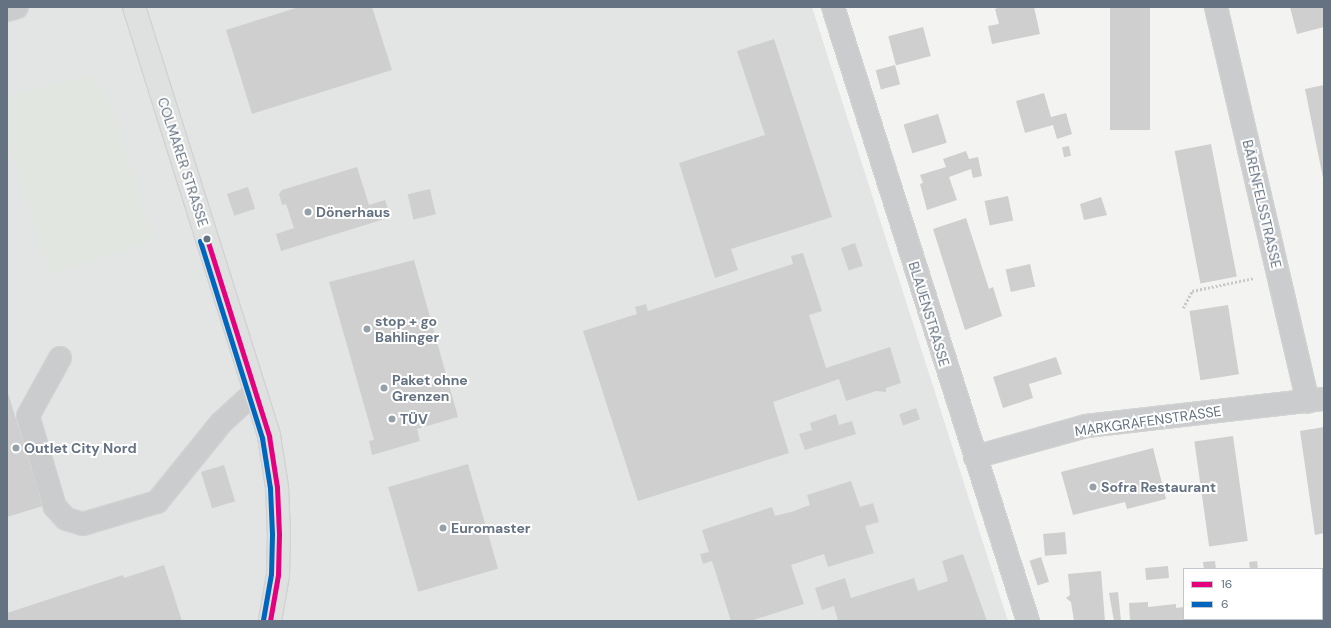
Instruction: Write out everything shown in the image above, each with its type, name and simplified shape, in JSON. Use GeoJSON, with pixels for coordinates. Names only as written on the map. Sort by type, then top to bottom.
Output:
{"type":"FeatureCollection","features":[{"type":"Feature","properties":{"kind":"main road","name":"COLMARER STRASSE"},"geometry":{"type":"LineString","coordinates":[[134,7],[269,436],[277,487],[278,575],[270,621]]}},
{"type":"Feature","properties":{"kind":"street"},"geometry":{"type":"LineString","coordinates":[[7,10],[17,7]]}},
{"type":"Feature","properties":{"kind":"street","name":"BÄRENFELSSTRASSE"},"geometry":{"type":"LineString","coordinates":[[1216,7],[1278,273],[1316,400]]}},
{"type":"Feature","properties":{"kind":"street","name":"BLAUENSTRASSE"},"geometry":{"type":"LineString","coordinates":[[839,8],[975,457],[1028,621]]}},
{"type":"Feature","properties":{"kind":"street"},"geometry":{"type":"LineString","coordinates":[[60,358],[28,416],[55,507],[66,519],[83,524],[157,502],[221,422],[255,392]]}},
{"type":"Feature","properties":{"kind":"street","name":"MARKGRAFENSTRASSE"},"geometry":{"type":"LineString","coordinates":[[975,457],[1086,426],[1316,400]]}},
{"type":"Feature","properties":{"kind":"path"},"geometry":{"type":"LineString","coordinates":[[1183,308],[1192,291],[1278,273]]}},
{"type":"Feature","properties":{"kind":"shaded area"},"geometry":{"type":"Polygon","coordinates":[[[7,7],[812,7],[1008,621],[7,621],[7,7]]]}},
{"type":"Feature","properties":{"kind":"shaded area"},"geometry":{"type":"Polygon","coordinates":[[[89,76],[109,100],[152,241],[50,273],[7,137],[7,98],[77,77],[89,76]]]}},
{"type":"Feature","properties":{"kind":"building"},"geometry":{"type":"Polygon","coordinates":[[[299,7],[372,7],[392,70],[252,114],[226,30],[299,7]]]}},
{"type":"Feature","properties":{"kind":"building"},"geometry":{"type":"Polygon","coordinates":[[[1000,7],[1034,7],[1040,34],[992,44],[988,26],[999,24],[995,9],[1000,7]]]}},
{"type":"Feature","properties":{"kind":"building"},"geometry":{"type":"Polygon","coordinates":[[[1110,7],[1150,7],[1150,130],[1110,130],[1110,7]]]}},
{"type":"Feature","properties":{"kind":"building"},"geometry":{"type":"Polygon","coordinates":[[[1290,7],[1324,7],[1324,27],[1297,34],[1290,7]]]}},
{"type":"Feature","properties":{"kind":"building"},"geometry":{"type":"Polygon","coordinates":[[[923,27],[931,56],[896,65],[888,36],[923,27]]]}},
{"type":"Feature","properties":{"kind":"building"},"geometry":{"type":"Polygon","coordinates":[[[774,39],[832,217],[731,249],[738,270],[715,278],[679,163],[765,135],[737,51],[774,39]]]}},
{"type":"Feature","properties":{"kind":"building"},"geometry":{"type":"Polygon","coordinates":[[[895,65],[900,84],[881,89],[876,70],[895,65]]]}},
{"type":"Feature","properties":{"kind":"building"},"geometry":{"type":"Polygon","coordinates":[[[1324,85],[1324,178],[1323,178],[1305,89],[1324,85]]]}},
{"type":"Feature","properties":{"kind":"building"},"geometry":{"type":"Polygon","coordinates":[[[1044,93],[1051,117],[1066,113],[1072,134],[1057,139],[1053,125],[1025,133],[1016,101],[1044,93]]]}},
{"type":"Feature","properties":{"kind":"building"},"geometry":{"type":"Polygon","coordinates":[[[938,114],[947,143],[912,153],[904,125],[938,114]]]}},
{"type":"Feature","properties":{"kind":"building"},"geometry":{"type":"Polygon","coordinates":[[[1211,144],[1237,277],[1200,284],[1175,151],[1211,144]]]}},
{"type":"Feature","properties":{"kind":"building"},"geometry":{"type":"Polygon","coordinates":[[[1069,146],[1071,156],[1064,157],[1062,147],[1069,146]]]}},
{"type":"Feature","properties":{"kind":"building"},"geometry":{"type":"Polygon","coordinates":[[[966,151],[969,159],[978,157],[982,176],[973,178],[971,169],[949,177],[957,200],[927,210],[920,184],[923,183],[920,175],[946,167],[943,159],[966,151]]]}},
{"type":"Feature","properties":{"kind":"building"},"geometry":{"type":"Polygon","coordinates":[[[357,167],[369,205],[385,200],[391,217],[281,251],[276,234],[294,228],[286,204],[282,205],[279,194],[282,190],[357,167]]]}},
{"type":"Feature","properties":{"kind":"building"},"geometry":{"type":"Polygon","coordinates":[[[248,187],[255,209],[234,216],[227,194],[248,187]]]}},
{"type":"Feature","properties":{"kind":"building"},"geometry":{"type":"Polygon","coordinates":[[[430,189],[436,214],[413,220],[408,194],[430,189]]]}},
{"type":"Feature","properties":{"kind":"building"},"geometry":{"type":"Polygon","coordinates":[[[1008,196],[1013,220],[990,225],[985,201],[1008,196]]]}},
{"type":"Feature","properties":{"kind":"building"},"geometry":{"type":"Polygon","coordinates":[[[1101,197],[1107,215],[1084,220],[1080,204],[1101,197]]]}},
{"type":"Feature","properties":{"kind":"building"},"geometry":{"type":"Polygon","coordinates":[[[966,218],[989,289],[993,287],[1002,316],[965,330],[933,229],[966,218]]]}},
{"type":"Feature","properties":{"kind":"building"},"geometry":{"type":"Polygon","coordinates":[[[855,243],[863,266],[849,271],[841,248],[855,243]]]}},
{"type":"Feature","properties":{"kind":"building"},"geometry":{"type":"Polygon","coordinates":[[[803,253],[822,311],[809,315],[826,368],[890,347],[901,383],[886,388],[886,392],[876,391],[846,401],[839,379],[773,402],[789,453],[638,501],[583,331],[637,314],[635,307],[646,304],[648,311],[793,264],[791,256],[803,253]]]}},
{"type":"Feature","properties":{"kind":"building"},"geometry":{"type":"Polygon","coordinates":[[[414,260],[458,417],[417,429],[420,441],[372,455],[369,441],[374,440],[329,282],[414,260]]]}},
{"type":"Feature","properties":{"kind":"building"},"geometry":{"type":"Polygon","coordinates":[[[1030,264],[1035,286],[1011,292],[1006,270],[1030,264]]]}},
{"type":"Feature","properties":{"kind":"building"},"geometry":{"type":"Polygon","coordinates":[[[1228,305],[1239,374],[1200,380],[1189,311],[1228,305]]]}},
{"type":"Feature","properties":{"kind":"building"},"geometry":{"type":"Polygon","coordinates":[[[1056,357],[1062,374],[1029,384],[1033,398],[1003,408],[993,377],[1056,357]]]}},
{"type":"Feature","properties":{"kind":"building","name":"Outlet City Nord"},"geometry":{"type":"Polygon","coordinates":[[[7,390],[43,506],[7,517],[7,390]]]}},
{"type":"Feature","properties":{"kind":"building"},"geometry":{"type":"Polygon","coordinates":[[[916,408],[920,419],[903,425],[899,414],[916,408]]]}},
{"type":"Feature","properties":{"kind":"building"},"geometry":{"type":"Polygon","coordinates":[[[836,414],[839,425],[852,421],[856,434],[805,450],[799,434],[812,430],[810,423],[836,414]]]}},
{"type":"Feature","properties":{"kind":"building"},"geometry":{"type":"Polygon","coordinates":[[[1324,427],[1324,533],[1315,535],[1300,431],[1324,427]]]}},
{"type":"Feature","properties":{"kind":"building"},"geometry":{"type":"Polygon","coordinates":[[[1233,436],[1248,541],[1209,546],[1194,441],[1233,436]]]}},
{"type":"Feature","properties":{"kind":"building"},"geometry":{"type":"Polygon","coordinates":[[[1153,448],[1166,499],[1127,509],[1125,502],[1073,515],[1061,472],[1153,448]]]}},
{"type":"Feature","properties":{"kind":"building","name":"Euromaster"},"geometry":{"type":"Polygon","coordinates":[[[468,464],[498,569],[418,592],[388,487],[468,464]]]}},
{"type":"Feature","properties":{"kind":"building"},"geometry":{"type":"Polygon","coordinates":[[[224,465],[235,501],[212,508],[201,472],[224,465]]]}},
{"type":"Feature","properties":{"kind":"building"},"geometry":{"type":"Polygon","coordinates":[[[851,481],[860,507],[873,503],[879,522],[865,526],[874,553],[828,567],[824,554],[791,565],[804,604],[750,621],[731,621],[712,561],[703,564],[700,554],[709,552],[702,530],[772,507],[775,516],[791,512],[810,505],[807,495],[851,481]]]}},
{"type":"Feature","properties":{"kind":"building"},"geometry":{"type":"Polygon","coordinates":[[[1065,532],[1067,554],[1045,556],[1043,534],[1065,532]]]}},
{"type":"Feature","properties":{"kind":"building"},"geometry":{"type":"Polygon","coordinates":[[[963,554],[987,621],[838,621],[834,606],[822,610],[815,588],[845,578],[851,598],[914,578],[918,591],[948,581],[942,561],[963,554]]]}},
{"type":"Feature","properties":{"kind":"building"},"geometry":{"type":"Polygon","coordinates":[[[1041,557],[1049,582],[1038,585],[1030,561],[1041,557]]]}},
{"type":"Feature","properties":{"kind":"building"},"geometry":{"type":"Polygon","coordinates":[[[1215,561],[1216,568],[1204,568],[1203,562],[1215,561]]]}},
{"type":"Feature","properties":{"kind":"building"},"geometry":{"type":"Polygon","coordinates":[[[1257,561],[1258,568],[1250,568],[1249,562],[1257,561]]]}},
{"type":"Feature","properties":{"kind":"building"},"geometry":{"type":"Polygon","coordinates":[[[164,565],[182,621],[7,621],[7,613],[123,575],[124,578],[164,565]]]}},
{"type":"Feature","properties":{"kind":"building"},"geometry":{"type":"Polygon","coordinates":[[[1168,566],[1169,578],[1146,580],[1145,568],[1168,566]]]}},
{"type":"Feature","properties":{"kind":"building"},"geometry":{"type":"Polygon","coordinates":[[[1101,571],[1105,621],[1074,621],[1071,602],[1066,598],[1070,595],[1068,574],[1101,571]]]}},
{"type":"Feature","properties":{"kind":"building"},"geometry":{"type":"Polygon","coordinates":[[[1118,592],[1121,621],[1114,621],[1109,593],[1118,592]]]}},
{"type":"Feature","properties":{"kind":"building"},"geometry":{"type":"Polygon","coordinates":[[[1148,602],[1148,607],[1176,604],[1176,608],[1183,607],[1183,620],[1254,621],[1130,621],[1129,603],[1148,602]]]}},
{"type":"Feature","properties":{"kind":"building"},"geometry":{"type":"Polygon","coordinates":[[[1276,620],[1307,620],[1307,621],[1276,620]]]}},
{"type":"Feature","properties":{"kind":"transit line","name":"16"},"geometry":{"type":"LineString","coordinates":[[207,239],[269,436],[277,487],[279,534],[278,575],[270,621]]}},
{"type":"Feature","properties":{"kind":"transit line","name":"6"},"geometry":{"type":"LineString","coordinates":[[200,241],[262,438],[270,488],[272,534],[271,574],[263,620]]}},
{"type":"Feature","properties":{"kind":"place","name":"Dönerhaus"},"geometry":{"type":"Point","coordinates":[308,212]}},
{"type":"Feature","properties":{"kind":"place","name":"stop + go Bahlinger"},"geometry":{"type":"Point","coordinates":[367,329]}},
{"type":"Feature","properties":{"kind":"place","name":"Paket ohne Grenzen"},"geometry":{"type":"Point","coordinates":[384,388]}},
{"type":"Feature","properties":{"kind":"place","name":"TÜV"},"geometry":{"type":"Point","coordinates":[392,419]}},
{"type":"Feature","properties":{"kind":"place","name":"Outlet City Nord"},"geometry":{"type":"Point","coordinates":[16,448]}},
{"type":"Feature","properties":{"kind":"place","name":"Sofra Restaurant"},"geometry":{"type":"Point","coordinates":[1093,487]}},
{"type":"Feature","properties":{"kind":"place","name":"Euromaster"},"geometry":{"type":"Point","coordinates":[443,528]}}]}
